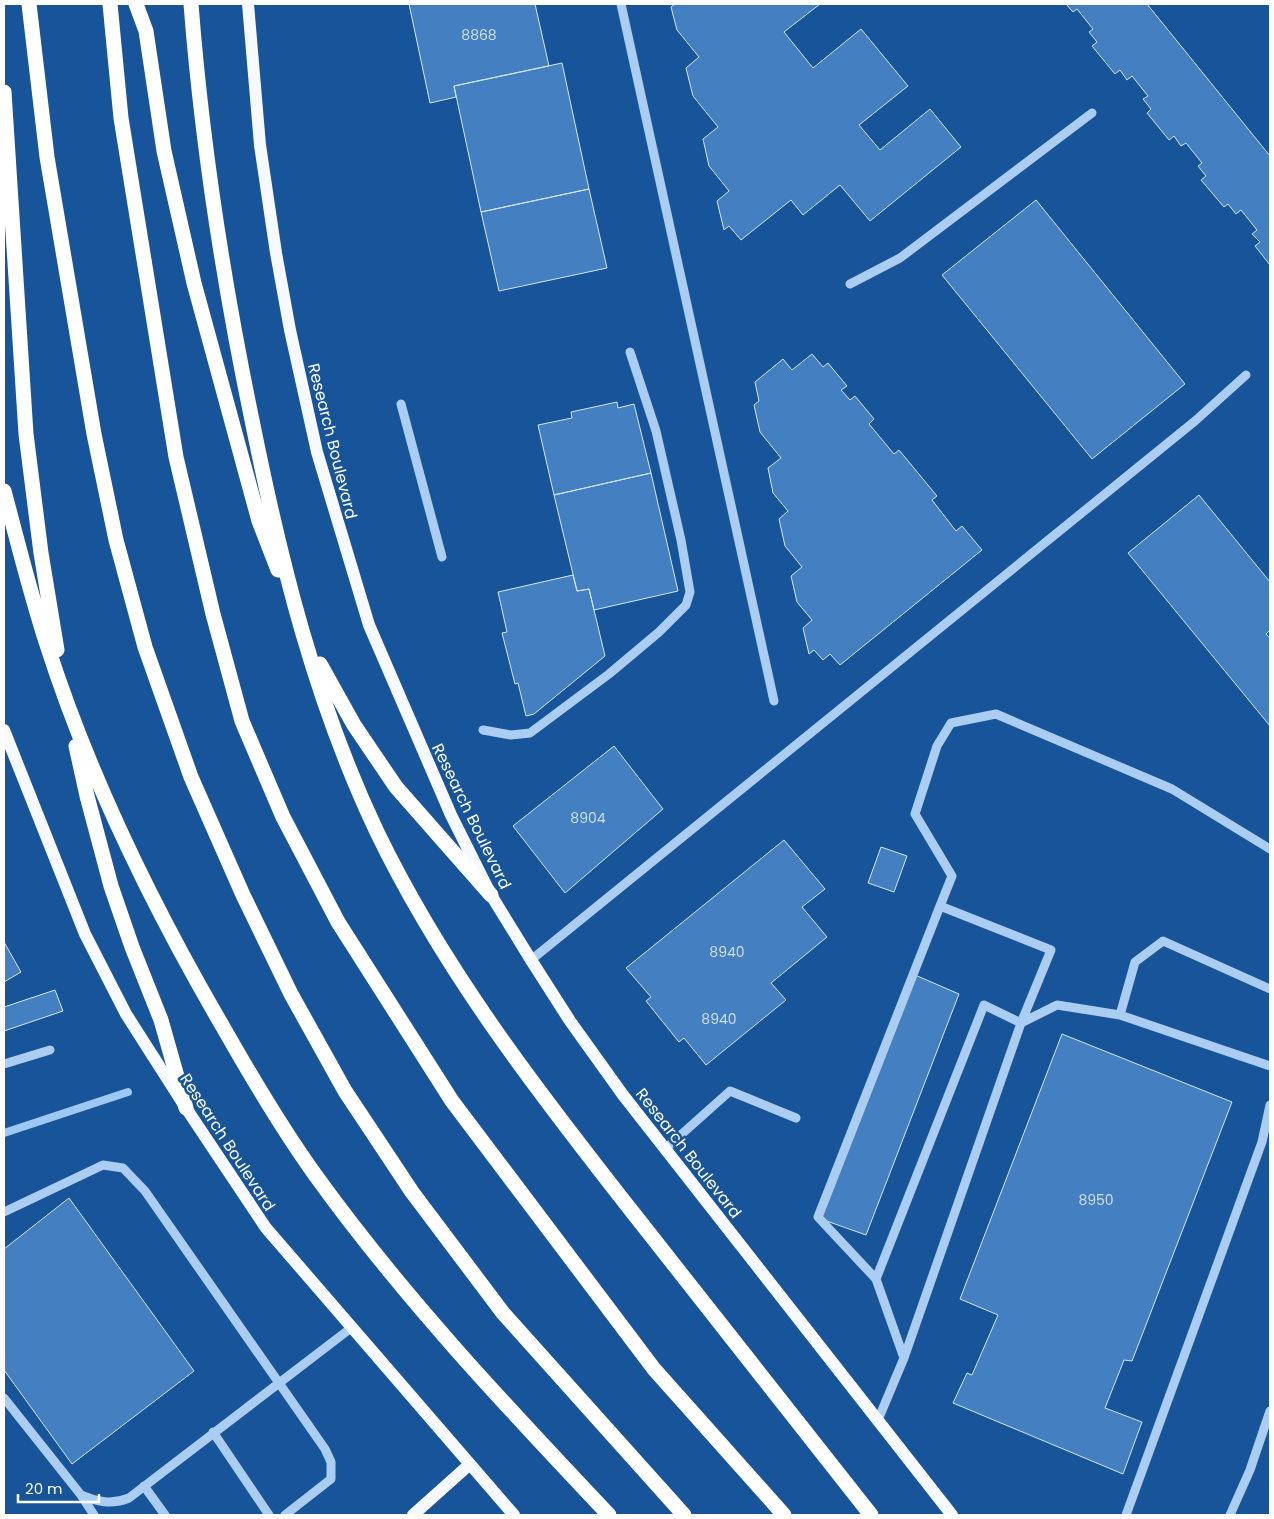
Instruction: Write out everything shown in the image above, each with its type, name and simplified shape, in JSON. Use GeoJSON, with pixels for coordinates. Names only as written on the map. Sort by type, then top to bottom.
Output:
{"type":"FeatureCollection","features":[{"type":"Feature","properties":{"kind":"highway"},"geometry":{"type":"LineString","coordinates":[[29,4],[47,157],[92,424],[116,540],[145,647],[191,777],[243,895],[292,994],[345,1091],[412,1192],[504,1313],[684,1515]]}},
{"type":"Feature","properties":{"kind":"highway"},"geometry":{"type":"LineString","coordinates":[[110,4],[121,118],[176,457],[213,614],[242,721],[284,817],[338,922],[452,1101],[654,1369],[784,1515]]}},
{"type":"Feature","properties":{"kind":"highway"},"geometry":{"type":"LineString","coordinates":[[136,4],[146,31],[164,151],[194,282],[259,521],[284,586],[316,656],[354,724],[396,787],[491,895]]}},
{"type":"Feature","properties":{"kind":"highway"},"geometry":{"type":"LineString","coordinates":[[191,4],[198,91],[232,324],[262,471],[292,598],[331,720],[377,832],[425,920],[526,1076],[871,1515]]}},
{"type":"Feature","properties":{"kind":"highway"},"geometry":{"type":"LineString","coordinates":[[4,92],[26,434],[41,553],[61,672],[87,796],[111,886],[132,947],[161,1020],[186,1108]]}},
{"type":"Feature","properties":{"kind":"highway"},"geometry":{"type":"LineString","coordinates":[[4,491],[48,648],[94,773],[143,879],[191,972],[249,1071],[316,1175],[389,1270],[472,1370],[610,1515]]}},
{"type":"Feature","properties":{"kind":"main road","name":"Research Boulevard"},"geometry":{"type":"LineString","coordinates":[[248,4],[260,145],[276,253],[292,338],[318,452],[345,551],[369,625],[451,816],[491,895],[570,1021],[665,1149],[952,1515]]}},
{"type":"Feature","properties":{"kind":"main road","name":"Research Boulevard"},"geometry":{"type":"LineString","coordinates":[[4,730],[84,934],[126,1014],[186,1108],[266,1228],[512,1515]]}},
{"type":"Feature","properties":{"kind":"main road"},"geometry":{"type":"LineString","coordinates":[[412,1515],[470,1464]]}},
{"type":"Feature","properties":{"kind":"lane"},"geometry":{"type":"LineString","coordinates":[[621,4],[774,701]]}},
{"type":"Feature","properties":{"kind":"lane"},"geometry":{"type":"LineString","coordinates":[[850,284],[900,258],[1092,113]]}},
{"type":"Feature","properties":{"kind":"lane"},"geometry":{"type":"LineString","coordinates":[[483,730],[510,735],[530,734],[609,674],[659,632],[686,605],[690,592],[681,540],[656,431],[630,352]]}},
{"type":"Feature","properties":{"kind":"lane"},"geometry":{"type":"LineString","coordinates":[[531,960],[1188,427],[1246,375]]}},
{"type":"Feature","properties":{"kind":"lane"},"geometry":{"type":"LineString","coordinates":[[401,404],[442,557]]}},
{"type":"Feature","properties":{"kind":"lane"},"geometry":{"type":"LineString","coordinates":[[904,1358],[876,1279],[818,1217],[952,876],[915,814],[937,746],[951,722],[996,714],[1172,789],[1270,849]]}},
{"type":"Feature","properties":{"kind":"lane"},"geometry":{"type":"LineString","coordinates":[[878,1420],[904,1358],[1021,1023],[1051,950],[940,906]]}},
{"type":"Feature","properties":{"kind":"lane"},"geometry":{"type":"LineString","coordinates":[[1120,1015],[1135,962],[1163,941],[1270,989]]}},
{"type":"Feature","properties":{"kind":"lane"},"geometry":{"type":"LineString","coordinates":[[876,1279],[984,1005],[1021,1023]]}},
{"type":"Feature","properties":{"kind":"lane"},"geometry":{"type":"LineString","coordinates":[[1021,1023],[1057,1005],[1120,1015],[1270,1066]]}},
{"type":"Feature","properties":{"kind":"lane"},"geometry":{"type":"LineString","coordinates":[[4,1064],[50,1050]]}},
{"type":"Feature","properties":{"kind":"lane"},"geometry":{"type":"LineString","coordinates":[[665,1149],[730,1091],[796,1118]]}},
{"type":"Feature","properties":{"kind":"lane"},"geometry":{"type":"LineString","coordinates":[[1126,1515],[1262,1142],[1270,1106]]}},
{"type":"Feature","properties":{"kind":"lane"},"geometry":{"type":"LineString","coordinates":[[4,1212],[103,1165],[123,1168],[145,1191],[280,1382],[325,1449],[331,1462],[331,1479],[286,1515]]}},
{"type":"Feature","properties":{"kind":"lane"},"geometry":{"type":"LineString","coordinates":[[81,1495],[98,1501],[117,1502],[129,1498],[351,1328]]}},
{"type":"Feature","properties":{"kind":"lane"},"geometry":{"type":"LineString","coordinates":[[4,1398],[81,1495],[94,1515]]}},
{"type":"Feature","properties":{"kind":"lane"},"geometry":{"type":"LineString","coordinates":[[1230,1515],[1250,1470],[1270,1411]]}},
{"type":"Feature","properties":{"kind":"lane"},"geometry":{"type":"LineString","coordinates":[[213,1432],[269,1515]]}},
{"type":"Feature","properties":{"kind":"lane"},"geometry":{"type":"LineString","coordinates":[[144,1486],[165,1515]]}},
{"type":"Feature","properties":{"kind":"building"},"geometry":{"type":"Polygon","coordinates":[[[409,4],[535,4],[549,66],[454,86],[456,97],[430,103],[409,4]]]}},
{"type":"Feature","properties":{"kind":"building"},"geometry":{"type":"Polygon","coordinates":[[[675,4],[820,4],[784,32],[813,68],[861,29],[908,86],[859,125],[880,150],[930,109],[961,147],[870,221],[840,185],[803,215],[791,200],[741,240],[729,226],[724,230],[717,201],[729,191],[709,166],[703,139],[718,127],[693,96],[686,68],[699,57],[677,30],[671,7],[675,4]]]}},
{"type":"Feature","properties":{"kind":"building"},"geometry":{"type":"Polygon","coordinates":[[[1066,4],[1147,4],[1270,156],[1270,265],[1255,246],[1260,242],[1252,234],[1257,230],[1241,210],[1236,214],[1228,204],[1224,207],[1201,180],[1206,176],[1198,166],[1202,163],[1186,143],[1181,146],[1174,136],[1169,140],[1147,113],[1151,109],[1143,99],[1148,96],[1132,76],[1127,80],[1120,70],[1115,74],[1092,46],[1097,42],[1089,32],[1093,29],[1077,9],[1073,12],[1066,4]]]}},
{"type":"Feature","properties":{"kind":"building"},"geometry":{"type":"Polygon","coordinates":[[[562,63],[589,189],[481,212],[454,86],[562,63]]]}},
{"type":"Feature","properties":{"kind":"building"},"geometry":{"type":"Polygon","coordinates":[[[589,189],[607,268],[499,291],[481,212],[589,189]]]}},
{"type":"Feature","properties":{"kind":"building"},"geometry":{"type":"Polygon","coordinates":[[[1036,200],[1185,384],[1092,459],[942,275],[1036,200]]]}},
{"type":"Feature","properties":{"kind":"building"},"geometry":{"type":"Polygon","coordinates":[[[812,354],[823,367],[828,363],[847,386],[841,390],[850,400],[855,396],[874,419],[869,424],[894,454],[899,450],[937,496],[932,500],[956,531],[962,526],[982,550],[840,665],[830,654],[823,660],[814,650],[809,654],[803,628],[812,620],[797,602],[791,576],[802,567],[785,546],[779,519],[788,511],[773,493],[768,468],[781,458],[760,432],[754,405],[759,401],[755,382],[783,359],[792,370],[812,354]]]}},
{"type":"Feature","properties":{"kind":"building"},"geometry":{"type":"Polygon","coordinates":[[[617,402],[618,408],[634,404],[651,473],[554,495],[538,425],[572,418],[571,412],[617,402]]]}},
{"type":"Feature","properties":{"kind":"building"},"geometry":{"type":"Polygon","coordinates":[[[651,473],[678,591],[594,610],[589,589],[577,591],[554,495],[651,473]]]}},
{"type":"Feature","properties":{"kind":"building"},"geometry":{"type":"Polygon","coordinates":[[[1199,495],[1270,582],[1270,630],[1266,634],[1270,638],[1270,726],[1128,553],[1199,495]]]}},
{"type":"Feature","properties":{"kind":"building"},"geometry":{"type":"Polygon","coordinates":[[[573,575],[577,591],[589,589],[605,656],[534,714],[526,716],[518,683],[515,684],[502,633],[507,632],[498,592],[573,575]]]}},
{"type":"Feature","properties":{"kind":"building"},"geometry":{"type":"Polygon","coordinates":[[[614,746],[663,809],[565,893],[513,826],[614,746]]]}},
{"type":"Feature","properties":{"kind":"building"},"geometry":{"type":"Polygon","coordinates":[[[784,840],[825,889],[802,907],[827,937],[771,983],[786,1000],[706,1065],[684,1038],[679,1042],[646,1001],[651,997],[626,968],[784,840]]]}},
{"type":"Feature","properties":{"kind":"building"},"geometry":{"type":"Polygon","coordinates":[[[881,847],[907,856],[894,892],[868,883],[881,847]]]}},
{"type":"Feature","properties":{"kind":"building"},"geometry":{"type":"Polygon","coordinates":[[[4,942],[21,972],[4,982],[4,942]]]}},
{"type":"Feature","properties":{"kind":"building"},"geometry":{"type":"Polygon","coordinates":[[[915,975],[959,994],[866,1235],[821,1219],[915,975]]]}},
{"type":"Feature","properties":{"kind":"building"},"geometry":{"type":"Polygon","coordinates":[[[55,990],[63,1011],[4,1031],[4,1007],[55,990]]]}},
{"type":"Feature","properties":{"kind":"building"},"geometry":{"type":"Polygon","coordinates":[[[1062,1034],[1232,1102],[1132,1361],[1124,1360],[1105,1408],[1142,1422],[1123,1474],[953,1403],[967,1373],[972,1375],[998,1315],[960,1299],[1062,1034]]]}},
{"type":"Feature","properties":{"kind":"building"},"geometry":{"type":"Polygon","coordinates":[[[69,1198],[194,1371],[72,1464],[4,1370],[4,1249],[69,1198]]]}},
{"type":"Feature","properties":{"kind":"waterway"},"geometry":{"type":"LineString","coordinates":[[4,1133],[128,1092]]}}]}
